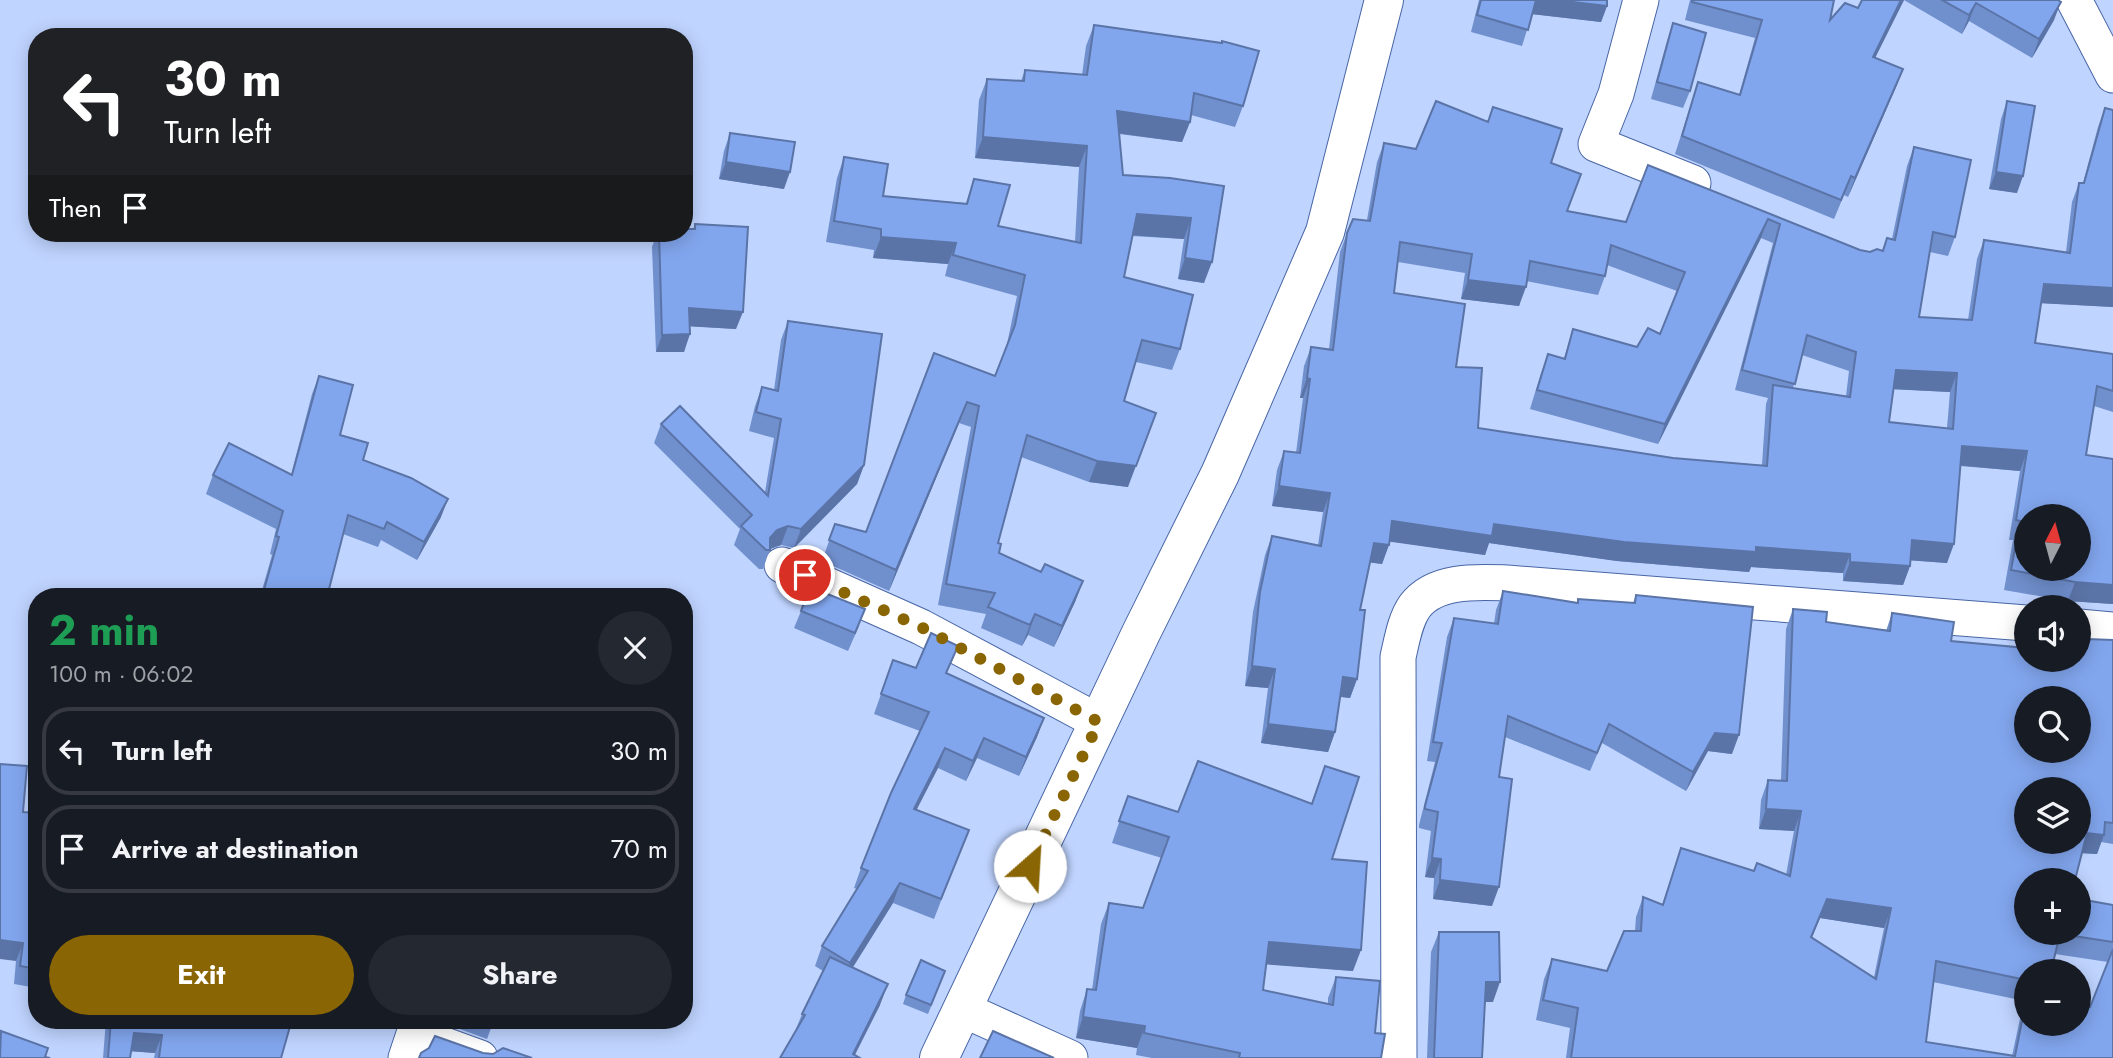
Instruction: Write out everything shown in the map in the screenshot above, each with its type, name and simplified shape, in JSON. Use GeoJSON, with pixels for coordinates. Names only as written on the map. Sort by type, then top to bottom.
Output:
{"type":"FeatureCollection","features":[{"type":"Feature","properties":{"kind":"street"},"geometry":{"type":"LineString","coordinates":[[939,1058],[1220,474],[1325,232],[1384,0]]}},
{"type":"Feature","properties":{"kind":"street"},"geometry":{"type":"LineString","coordinates":[[1640,0],[1616,94],[1596,144],[1722,195]]}},
{"type":"Feature","properties":{"kind":"street"},"geometry":{"type":"LineString","coordinates":[[2074,0],[2113,75]]}},
{"type":"Feature","properties":{"kind":"street"},"geometry":{"type":"LineString","coordinates":[[782,565],[921,627],[1099,722]]}},
{"type":"Feature","properties":{"kind":"street"},"geometry":{"type":"LineString","coordinates":[[1399,1058],[1398,657],[1405,628],[1415,605],[1431,592],[1467,582],[1507,583],[2014,622]]}},
{"type":"Feature","properties":{"kind":"street"},"geometry":{"type":"LineString","coordinates":[[2091,629],[2113,630]]}},
{"type":"Feature","properties":{"kind":"street"},"geometry":{"type":"LineString","coordinates":[[962,1009],[1070,1058]]}},
{"type":"Feature","properties":{"kind":"street"},"geometry":{"type":"LineString","coordinates":[[406,1058],[414,1034],[480,1058]]}},
{"type":"Feature","properties":{"kind":"building"},"geometry":{"type":"Polygon","coordinates":[[[1481,0],[1536,0],[1528,30],[1477,15],[1481,0]]]}},
{"type":"Feature","properties":{"kind":"building"},"geometry":{"type":"Polygon","coordinates":[[[1556,0],[1607,0],[1607,6],[1556,0]]]}},
{"type":"Feature","properties":{"kind":"building"},"geometry":{"type":"Polygon","coordinates":[[[1692,0],[1834,0],[1830,20],[1845,3],[1858,8],[1862,0],[1901,0],[1873,57],[1903,69],[1855,178],[1851,176],[1841,200],[1682,136],[1698,82],[1740,95],[1762,20],[1692,0]]]}},
{"type":"Feature","properties":{"kind":"building"},"geometry":{"type":"Polygon","coordinates":[[[1942,0],[2061,2],[2039,39],[1976,3],[1969,15],[1942,0]]]}},
{"type":"Feature","properties":{"kind":"building"},"geometry":{"type":"Polygon","coordinates":[[[1673,23],[1706,33],[1690,91],[1657,82],[1673,23]]]}},
{"type":"Feature","properties":{"kind":"building"},"geometry":{"type":"Polygon","coordinates":[[[1094,25],[1222,41],[1259,51],[1243,106],[1194,93],[1190,122],[1117,111],[1123,175],[1170,178],[1224,186],[1212,262],[1185,258],[1191,218],[1137,214],[1124,277],[1193,295],[1180,349],[1142,340],[1124,401],[1156,413],[1136,466],[1097,461],[1027,435],[998,543],[1001,544],[999,553],[1041,572],[1045,564],[1083,581],[1062,626],[1035,614],[1030,625],[988,607],[995,593],[946,584],[979,406],[967,402],[896,570],[829,540],[835,524],[866,532],[934,353],[995,376],[1015,325],[1025,275],[953,255],[956,243],[881,237],[881,229],[834,221],[844,157],[888,164],[883,196],[967,204],[974,179],[1010,185],[998,226],[1081,243],[1087,146],[983,137],[987,79],[1024,81],[1025,70],[1087,75],[1094,25]]]}},
{"type":"Feature","properties":{"kind":"building"},"geometry":{"type":"Polygon","coordinates":[[[1436,101],[1488,122],[1493,107],[1562,129],[1551,163],[1581,174],[1567,211],[1626,222],[1648,165],[1870,252],[1877,249],[1883,251],[1887,238],[1895,240],[1914,147],[1971,160],[1955,237],[1933,232],[1919,317],[1972,320],[1984,240],[2070,253],[2079,183],[2084,183],[2105,108],[2113,110],[2113,288],[2044,284],[2035,343],[2113,354],[2113,391],[2097,386],[2086,455],[2113,459],[2113,585],[2070,581],[2091,581],[2091,504],[2019,504],[2027,451],[1962,446],[1954,544],[1912,540],[1910,566],[1850,562],[1850,554],[1756,547],[1756,552],[1624,542],[1494,524],[1492,536],[1392,521],[1389,545],[1374,543],[1360,610],[1365,610],[1357,679],[1343,677],[1335,732],[1268,724],[1275,669],[1252,666],[1260,592],[1272,536],[1321,546],[1330,493],[1279,486],[1284,451],[1300,453],[1310,379],[1307,378],[1311,347],[1333,350],[1347,233],[1353,219],[1370,221],[1384,143],[1416,149],[1436,101]],[[1768,219],[1665,424],[1537,390],[1548,354],[1565,359],[1573,329],[1637,347],[1648,328],[1660,334],[1685,272],[1611,245],[1605,276],[1530,261],[1526,287],[1468,280],[1472,254],[1400,242],[1394,293],[1465,304],[1456,367],[1482,368],[1478,428],[1673,458],[1767,466],[1773,385],[1850,397],[1856,352],[1807,335],[1795,384],[1742,370],[1780,224],[1768,219]],[[1896,370],[1889,422],[1953,429],[1957,373],[1896,370]]]}},
{"type":"Feature","properties":{"kind":"building"},"geometry":{"type":"Polygon","coordinates":[[[2007,101],[2035,106],[2023,176],[1996,172],[2007,101]]]}},
{"type":"Feature","properties":{"kind":"building"},"geometry":{"type":"Polygon","coordinates":[[[730,133],[795,142],[790,172],[726,162],[730,133]]]}},
{"type":"Feature","properties":{"kind":"building"},"geometry":{"type":"Polygon","coordinates":[[[695,224],[748,227],[743,312],[689,308],[690,334],[662,335],[659,242],[693,242],[695,224]]]}},
{"type":"Feature","properties":{"kind":"building"},"geometry":{"type":"Polygon","coordinates":[[[788,321],[882,334],[864,465],[801,529],[788,526],[777,530],[770,538],[770,550],[766,550],[741,526],[752,515],[661,424],[680,406],[768,496],[781,419],[756,412],[762,387],[778,391],[788,321]]]}},
{"type":"Feature","properties":{"kind":"building"},"geometry":{"type":"Polygon","coordinates":[[[319,376],[353,385],[340,435],[368,443],[363,460],[411,478],[448,499],[424,542],[387,522],[384,529],[348,515],[329,588],[265,588],[279,537],[276,536],[283,511],[213,475],[229,443],[292,475],[319,376]]]}},
{"type":"Feature","properties":{"kind":"building"},"geometry":{"type":"Polygon","coordinates":[[[810,587],[865,609],[855,633],[801,611],[810,587]]]}},
{"type":"Feature","properties":{"kind":"building"},"geometry":{"type":"Polygon","coordinates":[[[1503,591],[1578,603],[1578,599],[1635,603],[1636,595],[1753,607],[1739,735],[1715,733],[1693,772],[1609,724],[1597,753],[1508,716],[1499,777],[1512,779],[1499,887],[1440,880],[1441,859],[1432,858],[1438,812],[1425,809],[1425,806],[1442,743],[1433,742],[1454,618],[1498,624],[1503,591]]]}},
{"type":"Feature","properties":{"kind":"building"},"geometry":{"type":"Polygon","coordinates":[[[1793,609],[1827,612],[1826,622],[1890,631],[1892,613],[1954,622],[1951,641],[2014,647],[2014,672],[2091,672],[2091,639],[2113,640],[2113,823],[2105,822],[2104,835],[2091,833],[2091,777],[2014,777],[2014,854],[2082,854],[2078,868],[2014,868],[2014,945],[2057,945],[2054,959],[2014,959],[2014,977],[1936,961],[1926,1042],[2015,1056],[2019,1036],[2091,1036],[2091,1004],[2113,949],[2113,1058],[1571,1058],[1578,1008],[1543,1000],[1552,959],[1607,971],[1624,931],[1641,931],[1643,897],[1663,905],[1681,848],[1754,871],[1757,863],[1790,876],[1801,811],[1766,809],[1768,780],[1787,781],[1793,609]],[[1827,899],[1811,937],[1876,979],[1891,908],[1827,899]]]}},
{"type":"Feature","properties":{"kind":"building"},"geometry":{"type":"Polygon","coordinates":[[[931,633],[958,646],[946,673],[1044,718],[1026,757],[984,738],[973,761],[945,748],[914,809],[969,830],[941,899],[900,883],[850,963],[822,946],[868,871],[861,868],[891,793],[929,712],[881,694],[893,660],[916,668],[931,633]]]}},
{"type":"Feature","properties":{"kind":"building"},"geometry":{"type":"Polygon","coordinates":[[[1198,761],[1312,804],[1325,766],[1359,777],[1332,859],[1367,862],[1361,950],[1269,942],[1263,990],[1333,1005],[1336,977],[1380,981],[1375,1033],[1385,1034],[1381,1058],[1239,1058],[1240,1053],[1144,1033],[1145,1026],[1083,1017],[1087,989],[1096,990],[1109,903],[1143,908],[1169,837],[1119,821],[1128,796],[1178,812],[1198,761]]]}},
{"type":"Feature","properties":{"kind":"building"},"geometry":{"type":"Polygon","coordinates":[[[0,764],[27,766],[23,812],[28,812],[28,967],[20,966],[23,943],[0,940],[0,764]]]}},
{"type":"Feature","properties":{"kind":"building"},"geometry":{"type":"Polygon","coordinates":[[[2091,901],[2113,905],[2113,942],[2091,939],[2091,901]]]}},
{"type":"Feature","properties":{"kind":"building"},"geometry":{"type":"Polygon","coordinates":[[[1439,932],[1499,932],[1500,982],[1486,982],[1482,1058],[1434,1058],[1439,932]]]}},
{"type":"Feature","properties":{"kind":"building"},"geometry":{"type":"Polygon","coordinates":[[[830,957],[888,984],[853,1054],[860,1058],[780,1058],[805,1015],[802,1014],[830,957]]]}},
{"type":"Feature","properties":{"kind":"building"},"geometry":{"type":"Polygon","coordinates":[[[921,960],[945,971],[931,1005],[906,995],[921,960]]]}},
{"type":"Feature","properties":{"kind":"building"},"geometry":{"type":"Polygon","coordinates":[[[110,1029],[289,1029],[281,1058],[159,1058],[162,1035],[134,1033],[130,1058],[108,1058],[110,1029]]]}},
{"type":"Feature","properties":{"kind":"building"},"geometry":{"type":"Polygon","coordinates":[[[1,1031],[48,1048],[45,1057],[50,1058],[0,1058],[1,1031]]]}},
{"type":"Feature","properties":{"kind":"building"},"geometry":{"type":"Polygon","coordinates":[[[993,1031],[1054,1058],[980,1058],[993,1031]]]}},
{"type":"Feature","properties":{"kind":"building"},"geometry":{"type":"Polygon","coordinates":[[[435,1036],[483,1053],[493,1054],[503,1048],[532,1058],[419,1058],[421,1053],[429,1048],[435,1036]]]}},
{"type":"Feature","properties":{"kind":"route"},"geometry":{"type":"LineString","coordinates":[[805,575],[921,627],[1099,722],[1030,866]]}}]}
